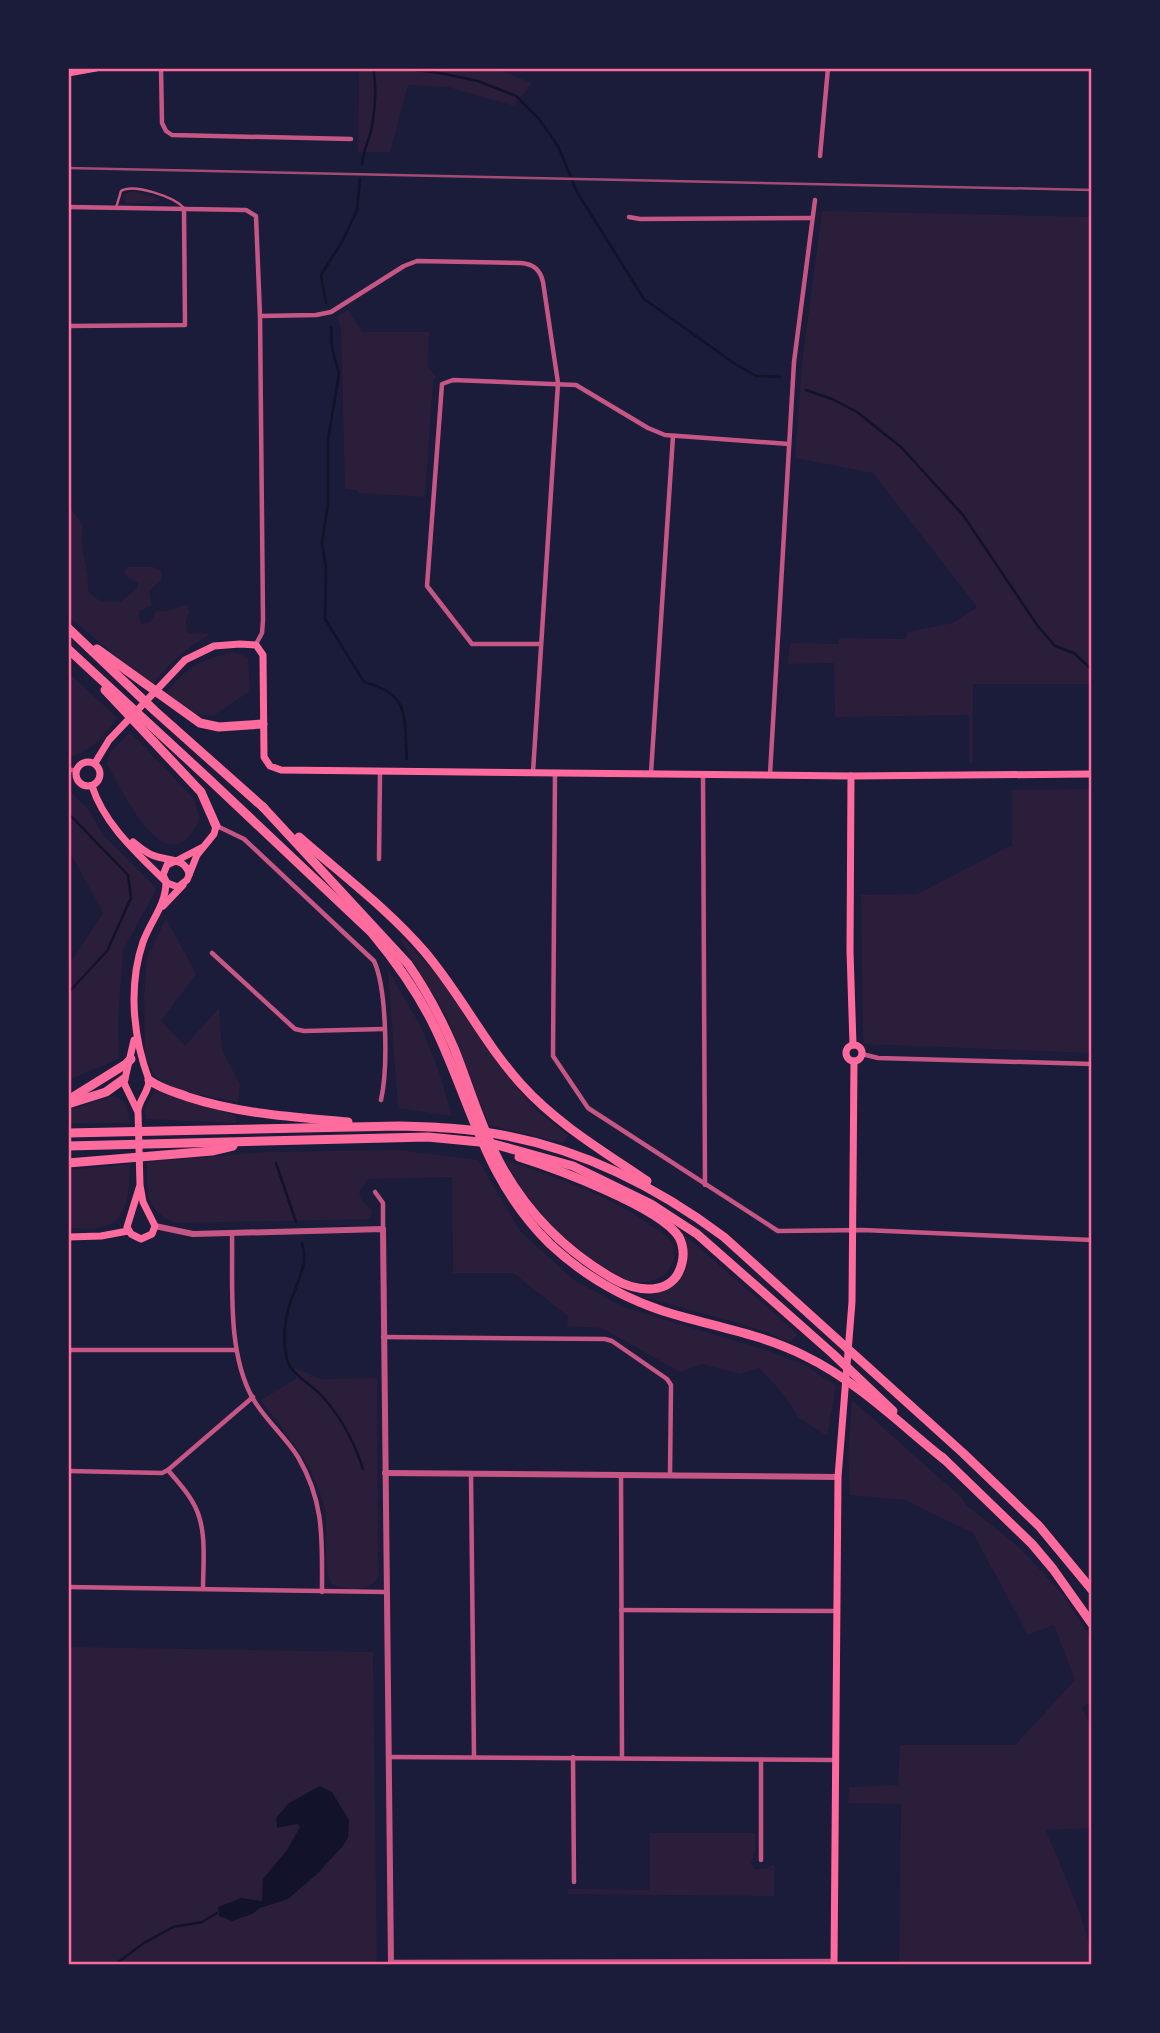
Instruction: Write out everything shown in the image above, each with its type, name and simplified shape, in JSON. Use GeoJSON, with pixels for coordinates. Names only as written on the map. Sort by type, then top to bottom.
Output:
{"type":"FeatureCollection","features":[{"type":"Feature","properties":{"kind":"highway"},"geometry":{"type":"LineString","coordinates":[[68,628],[155,711],[412,938],[439,969],[504,1063],[541,1105],[683,1206],[755,1264],[963,1452],[1039,1526],[1092,1590]]}},
{"type":"Feature","properties":{"kind":"highway"},"geometry":{"type":"LineString","coordinates":[[76,635],[200,723],[219,727],[263,724]]}},
{"type":"Feature","properties":{"kind":"highway"},"geometry":{"type":"LineString","coordinates":[[68,650],[251,818],[388,952],[429,1015],[499,1160],[519,1194],[548,1230],[579,1258],[621,1283],[643,1290],[666,1285],[679,1272],[683,1256],[681,1243],[676,1233],[662,1222],[585,1180],[517,1156],[491,1143]]}},
{"type":"Feature","properties":{"kind":"highway"},"geometry":{"type":"LineString","coordinates":[[68,650],[201,792],[216,826]]}},
{"type":"Feature","properties":{"kind":"highway"},"geometry":{"type":"LineString","coordinates":[[262,806],[408,964],[439,1015],[488,1158],[509,1194],[551,1245],[612,1289],[649,1305],[769,1341],[804,1355],[851,1384],[945,1460]]}},
{"type":"Feature","properties":{"kind":"highway"},"geometry":{"type":"LineString","coordinates":[[68,1102],[131,1059]]}},
{"type":"Feature","properties":{"kind":"highway"},"geometry":{"type":"LineString","coordinates":[[68,1102],[106,1092],[125,1077]]}},
{"type":"Feature","properties":{"kind":"highway"},"geometry":{"type":"LineString","coordinates":[[149,1079],[160,1087],[200,1101],[261,1115],[453,1128],[547,1145],[597,1162],[683,1206]]}},
{"type":"Feature","properties":{"kind":"highway"},"geometry":{"type":"LineString","coordinates":[[68,1133],[400,1126]]}},
{"type":"Feature","properties":{"kind":"highway"},"geometry":{"type":"LineString","coordinates":[[68,1146],[428,1137],[491,1143],[573,1166],[651,1204],[697,1234],[833,1354],[1032,1544],[1092,1624]]}},
{"type":"Feature","properties":{"kind":"highway"},"geometry":{"type":"LineString","coordinates":[[69,1163],[212,1151],[251,1142]]}},
{"type":"Feature","properties":{"kind":"main road"},"geometry":{"type":"LineString","coordinates":[[68,73],[96,68]]}},
{"type":"Feature","properties":{"kind":"main road"},"geometry":{"type":"LineString","coordinates":[[95,763],[109,740],[185,660],[205,649],[230,644],[256,645],[263,655],[264,757],[270,766],[281,770],[851,776],[1092,774]]}},
{"type":"Feature","properties":{"kind":"main road"},"geometry":{"type":"LineString","coordinates":[[92,786],[81,784],[72,770],[84,762],[95,763]]}},
{"type":"Feature","properties":{"kind":"main road"},"geometry":{"type":"LineString","coordinates":[[92,786],[101,774],[95,763]]}},
{"type":"Feature","properties":{"kind":"main road"},"geometry":{"type":"LineString","coordinates":[[851,776],[850,951],[853,1045]]}},
{"type":"Feature","properties":{"kind":"main road"},"geometry":{"type":"LineString","coordinates":[[92,786],[107,817],[165,881],[176,887],[187,880]]}},
{"type":"Feature","properties":{"kind":"main road"},"geometry":{"type":"LineString","coordinates":[[160,909],[187,880],[195,859],[214,834],[216,826]]}},
{"type":"Feature","properties":{"kind":"main road"},"geometry":{"type":"LineString","coordinates":[[119,832],[149,854],[176,861],[187,867],[187,880]]}},
{"type":"Feature","properties":{"kind":"main road"},"geometry":{"type":"LineString","coordinates":[[138,1111],[134,1099],[127,1091],[125,1077],[131,1059],[135,1028],[138,963],[148,930],[165,896],[164,868],[205,846]]}},
{"type":"Feature","properties":{"kind":"main road"},"geometry":{"type":"LineString","coordinates":[[68,1237],[101,1236],[128,1231],[137,1238],[145,1238],[152,1234],[155,1226],[143,1202],[140,1185],[138,1111],[149,1079],[138,1050],[135,1028]]}},
{"type":"Feature","properties":{"kind":"main road"},"geometry":{"type":"LineString","coordinates":[[853,1045],[860,1047],[862,1054],[860,1059],[854,1061]]}},
{"type":"Feature","properties":{"kind":"main road"},"geometry":{"type":"LineString","coordinates":[[853,1045],[846,1055],[854,1061]]}},
{"type":"Feature","properties":{"kind":"main road"},"geometry":{"type":"LineString","coordinates":[[834,1963],[838,1477],[851,1323],[854,1061]]}},
{"type":"Feature","properties":{"kind":"main road"},"geometry":{"type":"LineString","coordinates":[[125,1077],[140,1070],[149,1079]]}},
{"type":"Feature","properties":{"kind":"main road"},"geometry":{"type":"LineString","coordinates":[[127,1091],[137,1095],[147,1090]]}},
{"type":"Feature","properties":{"kind":"main road"},"geometry":{"type":"LineString","coordinates":[[128,1231],[140,1185]]}},
{"type":"Feature","properties":{"kind":"main road"},"geometry":{"type":"LineString","coordinates":[[129,1219],[138,1212],[150,1215]]}},
{"type":"Feature","properties":{"kind":"street"},"geometry":{"type":"LineString","coordinates":[[161,68],[162,123],[168,132],[180,137],[351,139]]}},
{"type":"Feature","properties":{"kind":"street"},"geometry":{"type":"LineString","coordinates":[[820,156],[828,68]]}},
{"type":"Feature","properties":{"kind":"street"},"geometry":{"type":"LineString","coordinates":[[770,775],[794,362],[815,200]]}},
{"type":"Feature","properties":{"kind":"street"},"geometry":{"type":"LineString","coordinates":[[68,207],[246,210],[255,213],[258,222],[260,316],[263,624],[256,645]]}},
{"type":"Feature","properties":{"kind":"street"},"geometry":{"type":"LineString","coordinates":[[68,326],[185,325],[184,209]]}},
{"type":"Feature","properties":{"kind":"street"},"geometry":{"type":"LineString","coordinates":[[629,217],[812,218]]}},
{"type":"Feature","properties":{"kind":"street"},"geometry":{"type":"LineString","coordinates":[[260,316],[316,315],[331,312],[404,266],[417,261],[526,263],[536,268],[542,276],[558,383],[533,772]]}},
{"type":"Feature","properties":{"kind":"street"},"geometry":{"type":"LineString","coordinates":[[541,644],[472,644],[427,586],[442,384],[453,380],[576,385],[648,428],[673,436],[789,444]]}},
{"type":"Feature","properties":{"kind":"street"},"geometry":{"type":"LineString","coordinates":[[651,773],[673,436]]}},
{"type":"Feature","properties":{"kind":"street"},"geometry":{"type":"LineString","coordinates":[[379,859],[380,771]]}},
{"type":"Feature","properties":{"kind":"street"},"geometry":{"type":"LineString","coordinates":[[555,772],[553,1056],[588,1108],[778,1231],[853,1230],[1092,1240]]}},
{"type":"Feature","properties":{"kind":"street"},"geometry":{"type":"LineString","coordinates":[[703,774],[705,1185]]}},
{"type":"Feature","properties":{"kind":"street"},"geometry":{"type":"LineString","coordinates":[[216,826],[244,839],[374,961],[380,974],[386,1079],[382,1100]]}},
{"type":"Feature","properties":{"kind":"street"},"geometry":{"type":"LineString","coordinates":[[212,953],[295,1029],[383,1029]]}},
{"type":"Feature","properties":{"kind":"street"},"geometry":{"type":"LineString","coordinates":[[862,1054],[878,1058],[1092,1064]]}},
{"type":"Feature","properties":{"kind":"street"},"geometry":{"type":"LineString","coordinates":[[375,1192],[383,1203],[391,1963],[834,1963]]}},
{"type":"Feature","properties":{"kind":"street"},"geometry":{"type":"LineString","coordinates":[[155,1226],[193,1234],[383,1229]]}},
{"type":"Feature","properties":{"kind":"street"},"geometry":{"type":"LineString","coordinates":[[232,1234],[236,1350],[253,1397],[298,1456],[315,1493],[323,1528],[322,1592]]}},
{"type":"Feature","properties":{"kind":"street"},"geometry":{"type":"LineString","coordinates":[[383,1337],[612,1341],[667,1379],[671,1385],[670,1475]]}},
{"type":"Feature","properties":{"kind":"street"},"geometry":{"type":"LineString","coordinates":[[68,1350],[236,1350]]}},
{"type":"Feature","properties":{"kind":"street"},"geometry":{"type":"LineString","coordinates":[[68,1471],[162,1473],[253,1397]]}},
{"type":"Feature","properties":{"kind":"street"},"geometry":{"type":"LineString","coordinates":[[168,1470],[194,1503],[200,1521],[204,1590]]}},
{"type":"Feature","properties":{"kind":"street"},"geometry":{"type":"LineString","coordinates":[[385,1473],[838,1477]]}},
{"type":"Feature","properties":{"kind":"street"},"geometry":{"type":"LineString","coordinates":[[471,1475],[474,1757]]}},
{"type":"Feature","properties":{"kind":"street"},"geometry":{"type":"LineString","coordinates":[[621,1475],[622,1757]]}},
{"type":"Feature","properties":{"kind":"street"},"geometry":{"type":"LineString","coordinates":[[68,1587],[386,1592]]}},
{"type":"Feature","properties":{"kind":"street"},"geometry":{"type":"LineString","coordinates":[[621,1610],[837,1611]]}},
{"type":"Feature","properties":{"kind":"street"},"geometry":{"type":"LineString","coordinates":[[388,1757],[836,1760]]}},
{"type":"Feature","properties":{"kind":"street"},"geometry":{"type":"LineString","coordinates":[[573,1757],[574,1882]]}},
{"type":"Feature","properties":{"kind":"street"},"geometry":{"type":"LineString","coordinates":[[761,1760],[761,1860]]}},
{"type":"Feature","properties":{"kind":"lane"},"geometry":{"type":"LineString","coordinates":[[116,208],[121,191],[130,187],[173,199],[184,209]]}},
{"type":"Feature","properties":{"kind":"shaded area"},"geometry":{"type":"Polygon","coordinates":[[[362,68],[494,68],[532,83],[514,106],[448,87],[408,85],[390,152],[358,152],[359,71],[362,68]]]}},
{"type":"Feature","properties":{"kind":"shaded area"},"geometry":{"type":"Polygon","coordinates":[[[132,191],[160,200],[151,203],[125,203],[123,195],[132,191]]]}},
{"type":"Feature","properties":{"kind":"shaded area"},"geometry":{"type":"Polygon","coordinates":[[[822,211],[1092,217],[1092,684],[973,684],[973,763],[969,763],[969,715],[835,717],[834,663],[788,664],[790,643],[838,644],[839,638],[906,639],[907,632],[953,623],[977,607],[873,473],[795,458],[802,363],[822,211]]]}},
{"type":"Feature","properties":{"kind":"shaded area"},"geometry":{"type":"Polygon","coordinates":[[[348,310],[362,332],[429,332],[428,367],[436,377],[433,381],[425,497],[359,493],[358,490],[345,489],[341,329],[337,317],[348,310]]]}},
{"type":"Feature","properties":{"kind":"shaded area"},"geometry":{"type":"Polygon","coordinates":[[[68,504],[83,526],[82,542],[88,592],[100,601],[120,602],[138,588],[138,583],[124,573],[127,567],[153,567],[161,570],[162,579],[149,591],[152,605],[139,611],[142,624],[150,622],[157,611],[169,611],[187,605],[190,612],[186,620],[187,633],[211,634],[179,656],[152,685],[68,616],[68,504]]]}},
{"type":"Feature","properties":{"kind":"shaded area"},"geometry":{"type":"Polygon","coordinates":[[[232,652],[248,657],[250,691],[213,716],[188,713],[163,696],[193,667],[232,652]]]}},
{"type":"Feature","properties":{"kind":"shaded area"},"geometry":{"type":"Polygon","coordinates":[[[68,672],[117,718],[90,747],[76,755],[68,756],[68,672]]]}},
{"type":"Feature","properties":{"kind":"shaded area"},"geometry":{"type":"Polygon","coordinates":[[[130,732],[193,798],[200,818],[188,838],[175,844],[162,841],[149,830],[136,814],[107,764],[110,752],[130,732]]]}},
{"type":"Feature","properties":{"kind":"shaded area"},"geometry":{"type":"Polygon","coordinates":[[[1092,789],[1092,1053],[863,1044],[861,895],[917,894],[1012,845],[1012,790],[1092,789]]]}},
{"type":"Feature","properties":{"kind":"shaded area"},"geometry":{"type":"Polygon","coordinates":[[[68,790],[88,809],[103,835],[155,887],[155,892],[123,950],[118,1023],[119,1059],[68,1080],[68,967],[103,913],[68,849],[68,790]]]}},
{"type":"Feature","properties":{"kind":"shaded area"},"geometry":{"type":"Polygon","coordinates":[[[166,918],[196,974],[161,1021],[185,1046],[219,1008],[222,1050],[240,1084],[238,1102],[196,1094],[166,1084],[155,1076],[145,1057],[144,995],[147,958],[166,918]]]}},
{"type":"Feature","properties":{"kind":"shaded area"},"geometry":{"type":"Polygon","coordinates":[[[402,937],[437,975],[501,1068],[534,1108],[568,1135],[563,1143],[489,1125],[446,1016],[400,939],[402,937]]]}},
{"type":"Feature","properties":{"kind":"shaded area"},"geometry":{"type":"Polygon","coordinates":[[[388,970],[421,1027],[439,1072],[452,1116],[398,1108],[388,970]]]}},
{"type":"Feature","properties":{"kind":"shaded area"},"geometry":{"type":"Polygon","coordinates":[[[155,1090],[236,1116],[236,1123],[146,1119],[145,1108],[155,1090]]]}},
{"type":"Feature","properties":{"kind":"shaded area"},"geometry":{"type":"Polygon","coordinates":[[[113,1096],[124,1103],[130,1123],[68,1123],[68,1110],[113,1096]]]}},
{"type":"Feature","properties":{"kind":"shaded area"},"geometry":{"type":"Polygon","coordinates":[[[398,1150],[478,1160],[520,1231],[574,1280],[623,1307],[766,1350],[805,1365],[836,1386],[827,1436],[798,1417],[785,1396],[759,1368],[740,1374],[702,1364],[680,1372],[602,1328],[567,1326],[568,1316],[513,1273],[453,1273],[452,1177],[368,1179],[359,1192],[362,1201],[372,1210],[368,1219],[177,1223],[158,1213],[148,1192],[147,1162],[265,1152],[398,1150]]]}},
{"type":"Feature","properties":{"kind":"shaded area"},"geometry":{"type":"Polygon","coordinates":[[[505,1160],[560,1179],[630,1212],[668,1238],[673,1246],[673,1263],[661,1276],[643,1283],[624,1278],[592,1260],[548,1223],[514,1177],[505,1160]]]}},
{"type":"Feature","properties":{"kind":"shaded area"},"geometry":{"type":"Polygon","coordinates":[[[130,1164],[127,1201],[119,1217],[99,1228],[68,1228],[68,1170],[130,1164]]]}},
{"type":"Feature","properties":{"kind":"shaded area"},"geometry":{"type":"Polygon","coordinates":[[[682,1233],[798,1334],[790,1342],[755,1328],[644,1297],[668,1289],[682,1276],[687,1258],[682,1233]]]}},
{"type":"Feature","properties":{"kind":"shaded area"},"geometry":{"type":"Polygon","coordinates":[[[295,1368],[320,1379],[377,1378],[378,1577],[370,1586],[350,1589],[331,1583],[328,1576],[325,1512],[321,1496],[300,1453],[261,1400],[296,1379],[295,1368]]]}},
{"type":"Feature","properties":{"kind":"shaded area"},"geometry":{"type":"Polygon","coordinates":[[[852,1400],[962,1498],[965,1504],[1019,1547],[1064,1596],[1090,1637],[1092,1701],[1082,1707],[1092,1730],[1092,1828],[1046,1830],[1087,1934],[1092,1965],[899,1965],[901,1804],[848,1803],[849,1787],[898,1785],[900,1745],[1015,1745],[1075,1680],[1054,1625],[1028,1635],[973,1533],[905,1500],[850,1495],[848,1457],[852,1400]]]}},
{"type":"Feature","properties":{"kind":"shaded area"},"geometry":{"type":"Polygon","coordinates":[[[68,1647],[373,1652],[377,1965],[68,1965],[68,1647]]]}},
{"type":"Feature","properties":{"kind":"shaded area"},"geometry":{"type":"Polygon","coordinates":[[[320,1786],[332,1792],[349,1820],[348,1838],[342,1847],[317,1874],[288,1899],[232,1921],[219,1916],[218,1907],[241,1898],[262,1901],[263,1879],[287,1850],[300,1827],[297,1824],[277,1828],[276,1818],[289,1803],[320,1786]]]}},
{"type":"Feature","properties":{"kind":"shaded area"},"geometry":{"type":"Polygon","coordinates":[[[650,1833],[755,1833],[755,1850],[751,1863],[755,1869],[767,1869],[774,1865],[774,1896],[567,1894],[569,1889],[650,1890],[650,1833]]]}},
{"type":"Feature","properties":{"kind":"waterway"},"geometry":{"type":"LineString","coordinates":[[362,164],[374,116],[373,68]]}},
{"type":"Feature","properties":{"kind":"waterway"},"geometry":{"type":"LineString","coordinates":[[398,68],[478,81],[516,96],[539,119],[558,146],[577,192],[644,299],[735,364],[756,376],[780,377]]}},
{"type":"Feature","properties":{"kind":"waterway"},"geometry":{"type":"LineString","coordinates":[[326,303],[321,275],[343,240],[357,210],[360,179]]}},
{"type":"Feature","properties":{"kind":"waterway"},"geometry":{"type":"LineString","coordinates":[[331,327],[332,348],[339,374],[328,440],[328,504],[322,543],[326,568],[325,619],[364,682],[390,693],[398,701],[404,719],[407,759]]}},
{"type":"Feature","properties":{"kind":"waterway"},"geometry":{"type":"LineString","coordinates":[[806,390],[857,412],[901,447],[963,515],[1037,625],[1055,646],[1074,653],[1092,670]]}},
{"type":"Feature","properties":{"kind":"waterway"},"geometry":{"type":"LineString","coordinates":[[68,813],[128,875],[131,898],[107,951],[68,993]]}},
{"type":"Feature","properties":{"kind":"waterway"},"geometry":{"type":"LineString","coordinates":[[276,1163],[296,1222]]}},
{"type":"Feature","properties":{"kind":"waterway"},"geometry":{"type":"LineString","coordinates":[[302,1243],[303,1267],[285,1324],[287,1359],[292,1370],[320,1394],[334,1411],[351,1439],[363,1469]]}},
{"type":"Feature","properties":{"kind":"waterway"},"geometry":{"type":"LineString","coordinates":[[114,1965],[144,1943],[173,1927],[202,1922],[217,1913]]}},
{"type":"Feature","properties":{"kind":"railway"},"geometry":{"type":"LineString","coordinates":[[68,168],[1092,190]]}}]}
